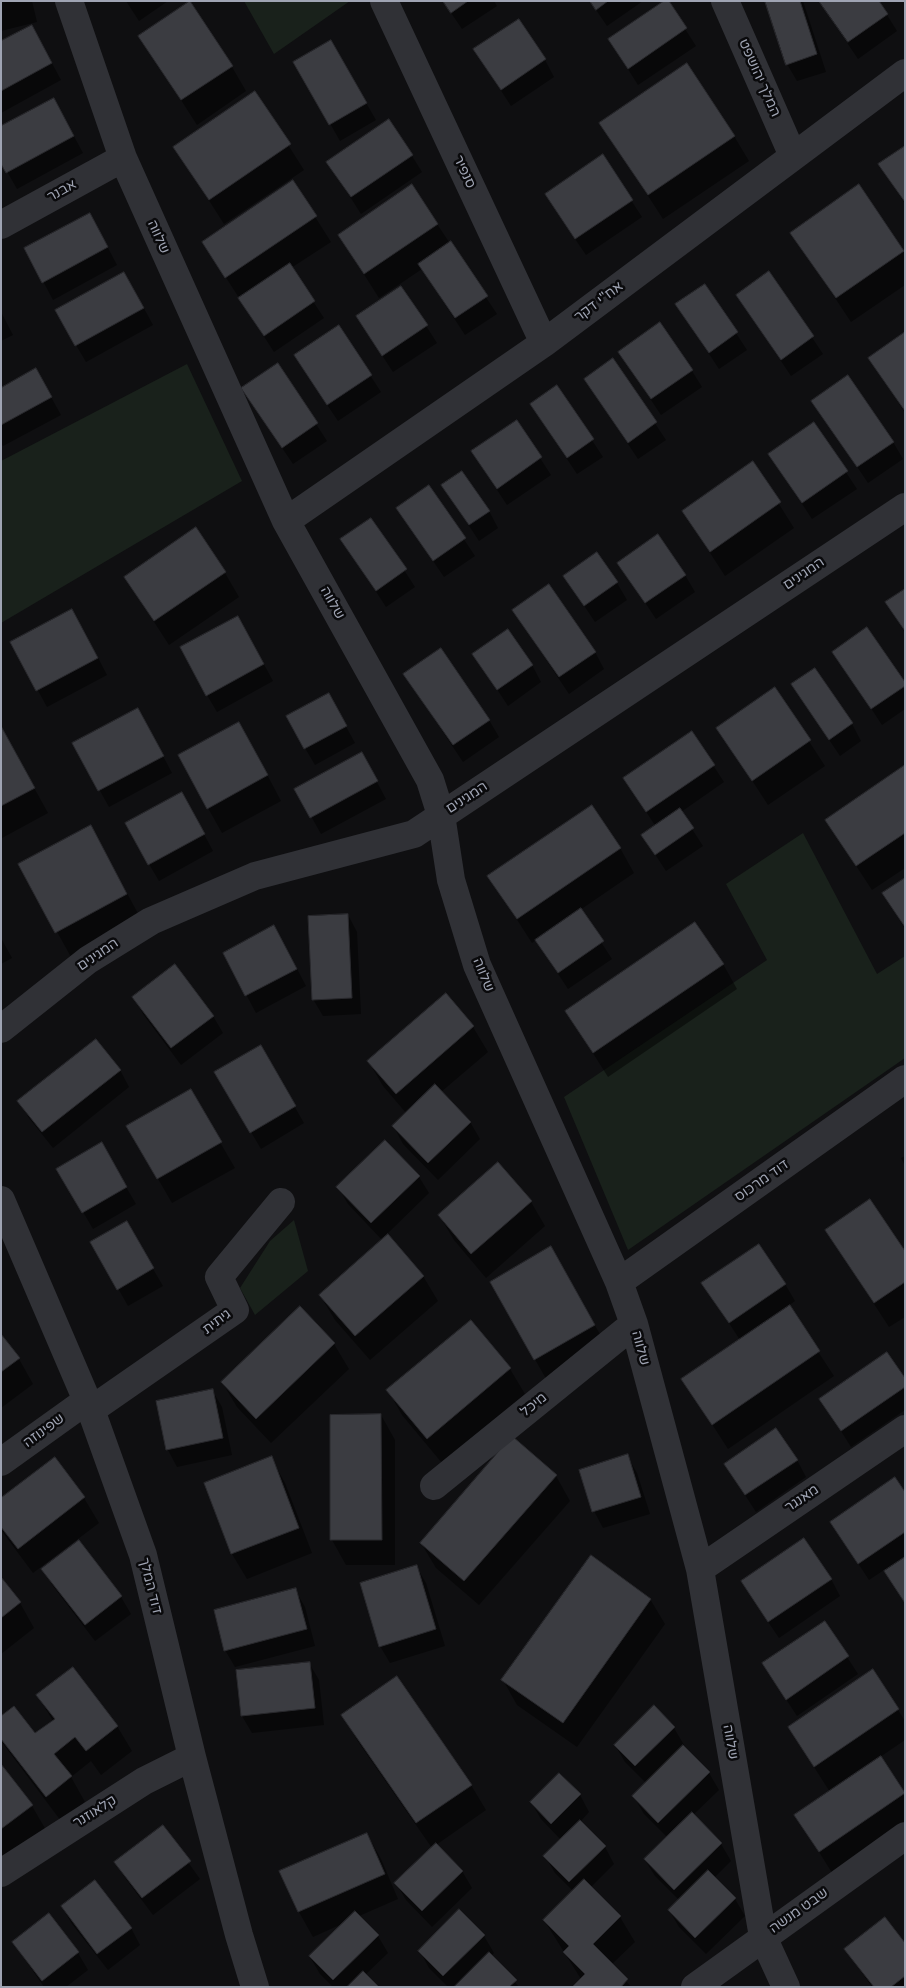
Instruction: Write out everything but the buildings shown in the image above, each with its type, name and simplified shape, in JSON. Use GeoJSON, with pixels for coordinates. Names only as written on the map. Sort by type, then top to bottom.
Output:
{"type":"FeatureCollection","features":[{"type":"Feature","properties":{"kind":"street","name":"שלווה"},"geometry":{"type":"LineString","coordinates":[[69,1],[122,158],[286,520],[430,780],[441,815],[451,880],[478,965],[619,1282],[634,1324],[700,1570],[763,1937],[786,1987]]}},
{"type":"Feature","properties":{"kind":"street","name":"סנפיר"},"geometry":{"type":"LineString","coordinates":[[384,1],[544,343]]}},
{"type":"Feature","properties":{"kind":"street","name":"המלך יהושפט"},"geometry":{"type":"LineString","coordinates":[[725,1],[793,156]]}},
{"type":"Feature","properties":{"kind":"street","name":"אח\"י דקר"},"geometry":{"type":"LineString","coordinates":[[286,520],[544,343],[905,74]]}},
{"type":"Feature","properties":{"kind":"street","name":"אבנר"},"geometry":{"type":"LineString","coordinates":[[1,225],[122,158]]}},
{"type":"Feature","properties":{"kind":"street","name":"המגינים"},"geometry":{"type":"LineString","coordinates":[[1,1029],[88,960],[151,921],[255,876],[414,834],[905,507]]}},
{"type":"Feature","properties":{"kind":"street","name":"דוד מרכוס"},"geometry":{"type":"LineString","coordinates":[[619,1282],[905,1080]]}},
{"type":"Feature","properties":{"kind":"street","name":"דוד המלך"},"geometry":{"type":"LineString","coordinates":[[1,1200],[88,1405],[143,1555],[192,1757],[239,1935],[256,1987]]}},
{"type":"Feature","properties":{"kind":"street","name":"גיתית"},"geometry":{"type":"LineString","coordinates":[[88,1405],[235,1310],[219,1277],[281,1202]]}},
{"type":"Feature","properties":{"kind":"street","name":"מיכל"},"geometry":{"type":"LineString","coordinates":[[434,1486],[634,1324]]}},
{"type":"Feature","properties":{"kind":"street","name":"שפינוזה"},"geometry":{"type":"LineString","coordinates":[[1,1462],[88,1405]]}},
{"type":"Feature","properties":{"kind":"street","name":"מאנגר"},"geometry":{"type":"LineString","coordinates":[[700,1570],[905,1430]]}},
{"type":"Feature","properties":{"kind":"street","name":"קלאוזנר"},"geometry":{"type":"LineString","coordinates":[[1,1873],[144,1781],[192,1757]]}},
{"type":"Feature","properties":{"kind":"street","name":"שבט מנשה"},"geometry":{"type":"LineString","coordinates":[[695,1987],[905,1836]]}},
{"type":"Feature","properties":{"kind":"shaded area"},"geometry":{"type":"Polygon","coordinates":[[[244,1],[350,1],[274,54],[244,1]]]}},
{"type":"Feature","properties":{"kind":"shaded area"},"geometry":{"type":"Polygon","coordinates":[[[187,364],[242,481],[1,623],[1,461],[187,364]]]}},
{"type":"Feature","properties":{"kind":"shaded area"},"geometry":{"type":"Polygon","coordinates":[[[803,833],[877,974],[905,956],[905,1058],[628,1250],[564,1097],[767,960],[726,884],[803,833]]]}},
{"type":"Feature","properties":{"kind":"shaded area"},"geometry":{"type":"Polygon","coordinates":[[[294,1220],[308,1271],[255,1315],[240,1288],[270,1241],[294,1220]]]}}]}
